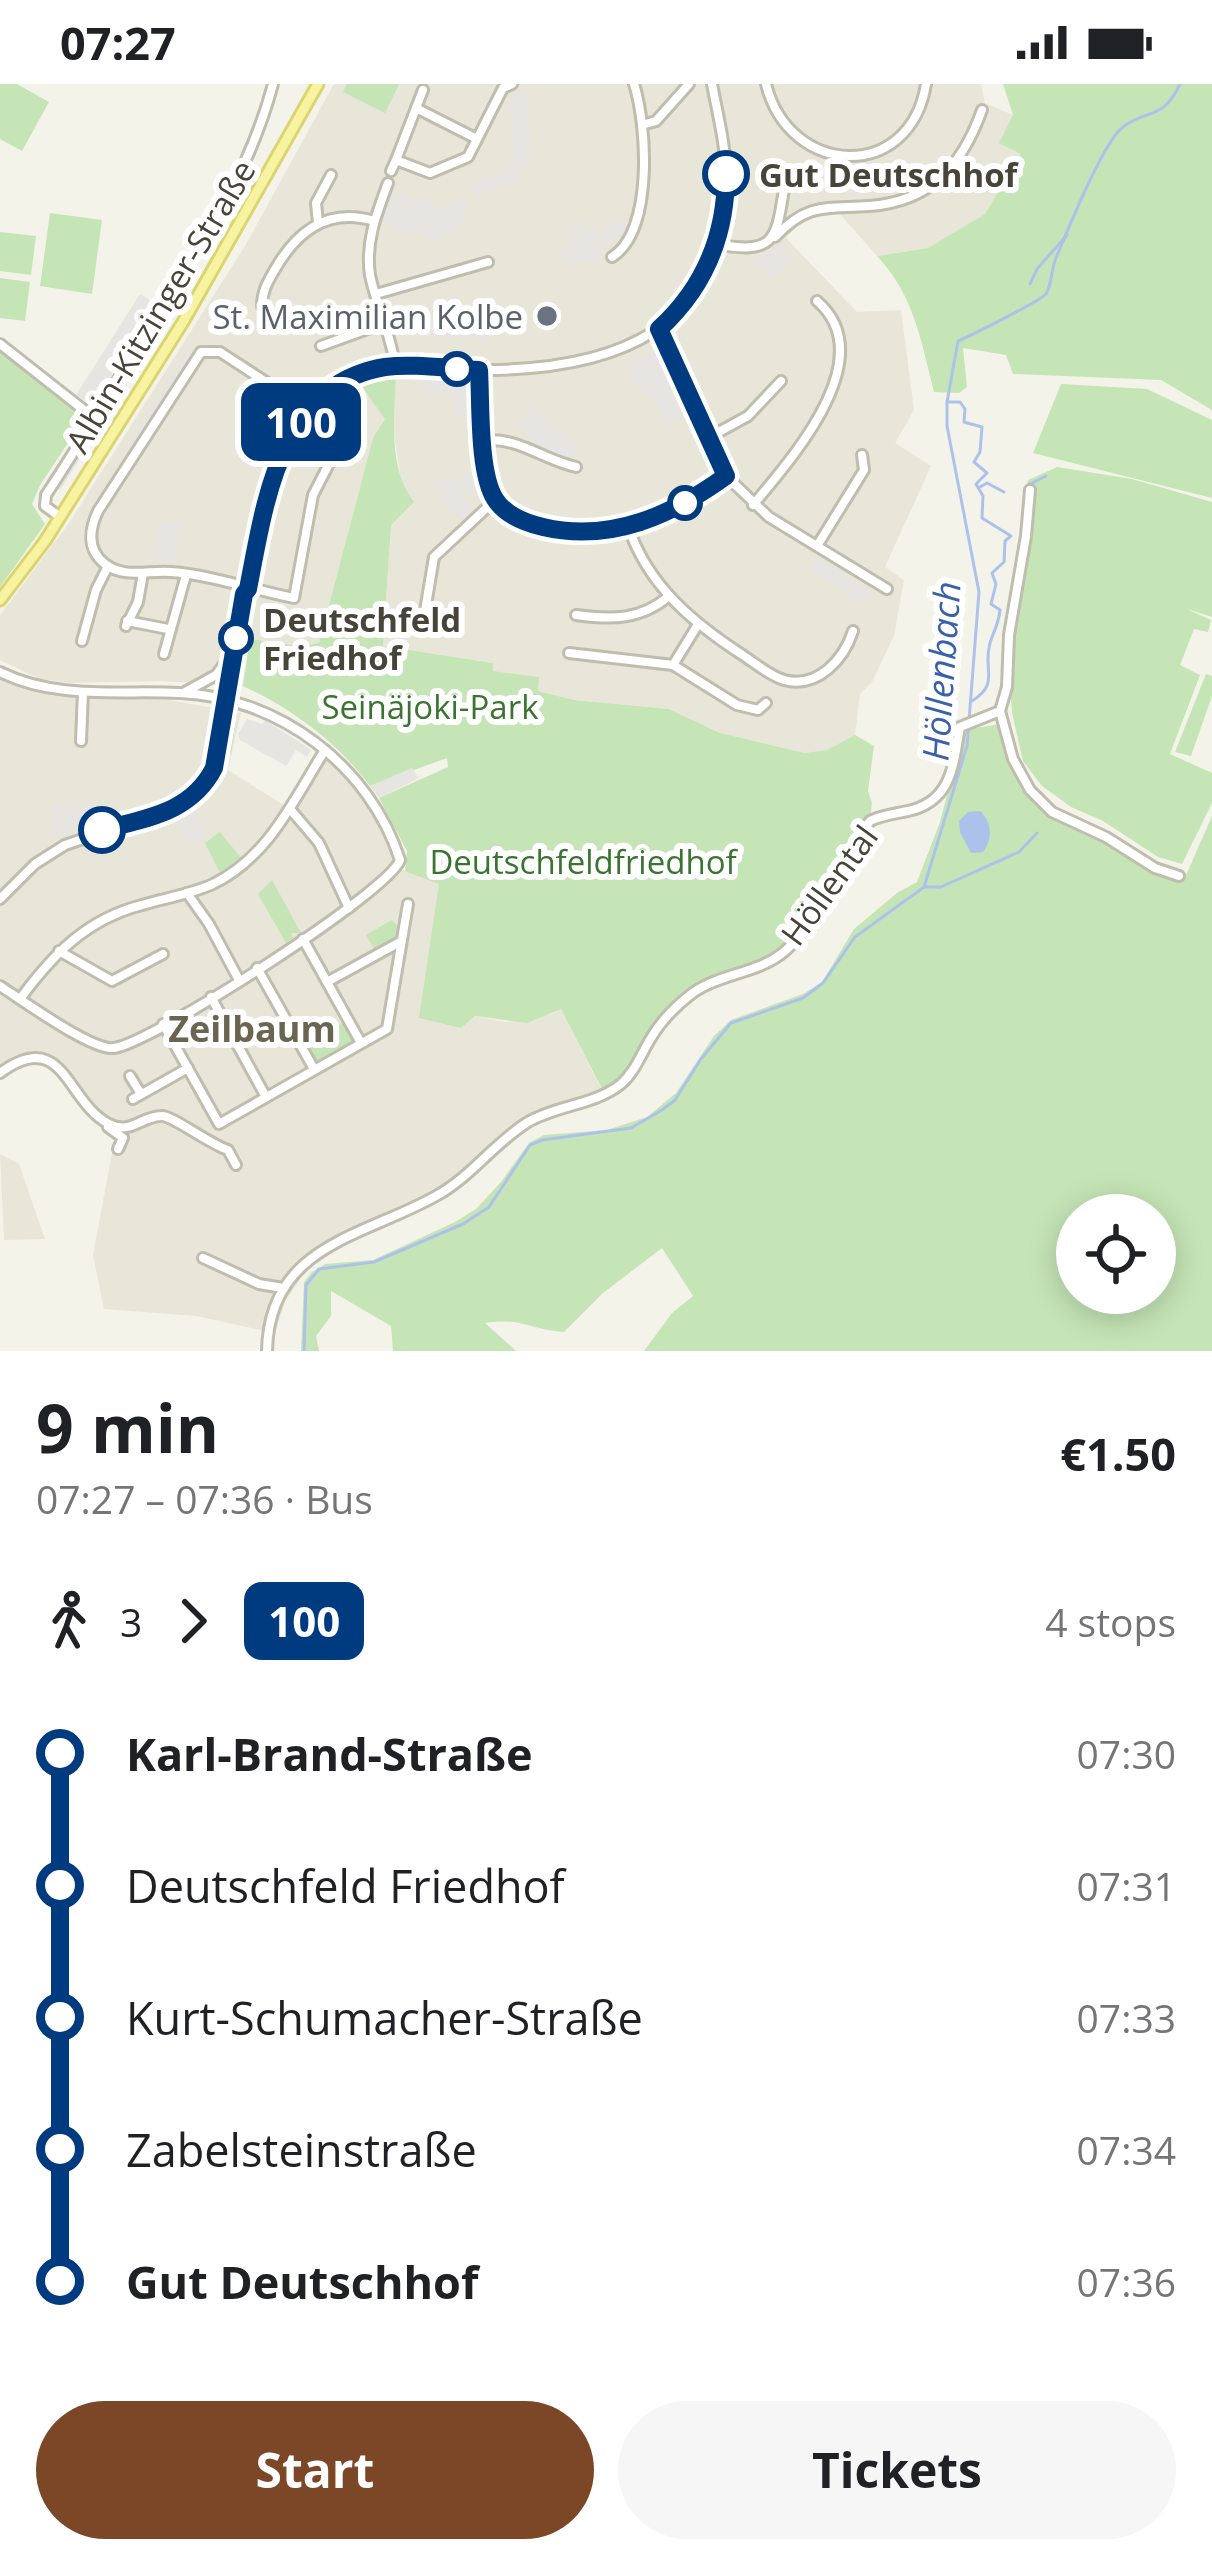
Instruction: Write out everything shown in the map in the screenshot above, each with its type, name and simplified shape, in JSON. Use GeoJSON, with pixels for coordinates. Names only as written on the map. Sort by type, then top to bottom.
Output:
{"type":"FeatureCollection","features":[{"type":"Feature","properties":{"kind":"main road"},"geometry":{"type":"LineString","coordinates":[[0,600],[60,517],[183,322],[318,84]]}},
{"type":"Feature","properties":{"kind":"street","name":"Albin-Kitzinger-Straße"},"geometry":{"type":"LineString","coordinates":[[60,517],[47,508],[44,499],[232,192],[253,147],[273,84]]}},
{"type":"Feature","properties":{"kind":"street"},"geometry":{"type":"LineString","coordinates":[[612,257],[629,241],[638,218],[642,125],[634,84]]}},
{"type":"Feature","properties":{"kind":"street"},"geometry":{"type":"LineString","coordinates":[[642,125],[656,121],[689,84]]}},
{"type":"Feature","properties":{"kind":"street"},"geometry":{"type":"LineString","coordinates":[[229,701],[244,594],[273,473],[309,410],[354,376],[395,366],[546,367],[626,349],[659,329],[700,282],[716,244],[726,174],[712,84]]}},
{"type":"Feature","properties":{"kind":"street"},"geometry":{"type":"LineString","coordinates":[[766,84],[774,107],[794,136],[842,157],[880,150],[901,136],[920,110],[926,84]]}},
{"type":"Feature","properties":{"kind":"street"},"geometry":{"type":"LineString","coordinates":[[396,160],[430,172],[468,157],[502,88],[512,85]]}},
{"type":"Feature","properties":{"kind":"street"},"geometry":{"type":"LineString","coordinates":[[391,171],[422,90]]}},
{"type":"Feature","properties":{"kind":"street"},"geometry":{"type":"LineString","coordinates":[[416,108],[477,139]]}},
{"type":"Feature","properties":{"kind":"street"},"geometry":{"type":"LineString","coordinates":[[716,244],[755,249],[811,210],[879,205],[930,189],[958,160],[982,110]]}},
{"type":"Feature","properties":{"kind":"street"},"geometry":{"type":"LineString","coordinates":[[318,223],[316,203],[331,175]]}},
{"type":"Feature","properties":{"kind":"street"},"geometry":{"type":"LineString","coordinates":[[388,183],[374,221],[369,256],[395,366]]}},
{"type":"Feature","properties":{"kind":"street"},"geometry":{"type":"LineString","coordinates":[[775,237],[785,183]]}},
{"type":"Feature","properties":{"kind":"street"},"geometry":{"type":"LineString","coordinates":[[262,306],[262,293],[301,234],[318,223],[353,217],[374,221]]}},
{"type":"Feature","properties":{"kind":"street"},"geometry":{"type":"LineString","coordinates":[[376,294],[488,262]]}},
{"type":"Feature","properties":{"kind":"street"},"geometry":{"type":"LineString","coordinates":[[753,505],[811,430],[836,376],[841,349],[837,324],[817,301]]}},
{"type":"Feature","properties":{"kind":"street"},"geometry":{"type":"LineString","coordinates":[[321,346],[387,322]]}},
{"type":"Feature","properties":{"kind":"street"},"geometry":{"type":"LineString","coordinates":[[659,329],[726,476],[753,505],[887,589]]}},
{"type":"Feature","properties":{"kind":"street"},"geometry":{"type":"LineString","coordinates":[[0,344],[94,418]]}},
{"type":"Feature","properties":{"kind":"street"},"geometry":{"type":"LineString","coordinates":[[309,410],[220,352],[197,355],[94,518],[93,547],[108,566],[186,574],[293,603],[313,495],[332,460]]}},
{"type":"Feature","properties":{"kind":"street"},"geometry":{"type":"LineString","coordinates":[[479,370],[486,469],[495,500],[520,519],[587,532],[628,526],[685,503],[726,476]]}},
{"type":"Feature","properties":{"kind":"street"},"geometry":{"type":"LineString","coordinates":[[706,440],[748,416],[781,381]]}},
{"type":"Feature","properties":{"kind":"street"},"geometry":{"type":"LineString","coordinates":[[484,441],[510,440],[541,457],[576,467]]}},
{"type":"Feature","properties":{"kind":"street"},"geometry":{"type":"LineString","coordinates":[[817,546],[864,470],[862,455]]}},
{"type":"Feature","properties":{"kind":"street"},"geometry":{"type":"LineString","coordinates":[[1030,490],[1009,635],[1007,687],[1000,711],[1018,771],[1037,799],[1065,821],[1179,876]]}},
{"type":"Feature","properties":{"kind":"street"},"geometry":{"type":"LineString","coordinates":[[425,611],[434,557],[495,500]]}},
{"type":"Feature","properties":{"kind":"street"},"geometry":{"type":"LineString","coordinates":[[628,526],[647,567],[697,626],[778,678],[812,678],[831,668],[854,631]]}},
{"type":"Feature","properties":{"kind":"street"},"geometry":{"type":"LineString","coordinates":[[82,641],[108,566]]}},
{"type":"Feature","properties":{"kind":"street"},"geometry":{"type":"LineString","coordinates":[[143,573],[127,623],[169,629]]}},
{"type":"Feature","properties":{"kind":"street"},"geometry":{"type":"LineString","coordinates":[[164,654],[186,574]]}},
{"type":"Feature","properties":{"kind":"street"},"geometry":{"type":"LineString","coordinates":[[0,899],[35,864],[65,845],[185,804],[200,791],[214,768],[251,596],[248,589]]}},
{"type":"Feature","properties":{"kind":"street"},"geometry":{"type":"LineString","coordinates":[[576,615],[624,619],[669,596]]}},
{"type":"Feature","properties":{"kind":"street"},"geometry":{"type":"LineString","coordinates":[[673,665],[697,626]]}},
{"type":"Feature","properties":{"kind":"street"},"geometry":{"type":"LineString","coordinates":[[184,693],[216,675],[235,646]]}},
{"type":"Feature","properties":{"kind":"street"},"geometry":{"type":"LineString","coordinates":[[569,653],[673,665],[737,706],[758,710],[766,703]]}},
{"type":"Feature","properties":{"kind":"street"},"geometry":{"type":"LineString","coordinates":[[0,671],[36,686],[83,692],[184,693],[229,701],[279,718],[344,766],[369,798],[400,857],[399,866],[303,939],[211,997],[110,1049],[0,986]]}},
{"type":"Feature","properties":{"kind":"street"},"geometry":{"type":"LineString","coordinates":[[81,741],[83,692]]}},
{"type":"Feature","properties":{"kind":"street","name":"Höllental"},"geometry":{"type":"LineString","coordinates":[[284,1288],[299,1269],[332,1244],[435,1197],[530,1122],[621,1084],[652,1035],[686,999],[709,983],[754,968],[785,951],[870,821],[920,808],[944,793],[960,727],[1000,711]]}},
{"type":"Feature","properties":{"kind":"street"},"geometry":{"type":"LineString","coordinates":[[20,999],[59,951],[97,921],[214,884],[244,862],[274,832],[325,750]]}},
{"type":"Feature","properties":{"kind":"street"},"geometry":{"type":"LineString","coordinates":[[290,809],[319,843],[349,908]]}},
{"type":"Feature","properties":{"kind":"street"},"geometry":{"type":"LineString","coordinates":[[187,893],[238,980]]}},
{"type":"Feature","properties":{"kind":"street"},"geometry":{"type":"LineString","coordinates":[[163,1024],[218,1124],[387,1029],[408,904]]}},
{"type":"Feature","properties":{"kind":"street"},"geometry":{"type":"LineString","coordinates":[[303,939],[361,1043]]}},
{"type":"Feature","properties":{"kind":"street"},"geometry":{"type":"LineString","coordinates":[[327,982],[401,941]]}},
{"type":"Feature","properties":{"kind":"street"},"geometry":{"type":"LineString","coordinates":[[59,951],[112,981],[163,954]]}},
{"type":"Feature","properties":{"kind":"street"},"geometry":{"type":"LineString","coordinates":[[257,968],[314,1069]]}},
{"type":"Feature","properties":{"kind":"street"},"geometry":{"type":"LineString","coordinates":[[211,997],[266,1096]]}},
{"type":"Feature","properties":{"kind":"street"},"geometry":{"type":"LineString","coordinates":[[0,1073],[26,1060],[56,1064],[123,1138],[118,1149]]}},
{"type":"Feature","properties":{"kind":"street"},"geometry":{"type":"LineString","coordinates":[[130,1076],[136,1096],[188,1068]]}},
{"type":"Feature","properties":{"kind":"street"},"geometry":{"type":"LineString","coordinates":[[104,1121],[126,1128],[169,1116],[228,1150],[236,1166]]}},
{"type":"Feature","properties":{"kind":"street"},"geometry":{"type":"LineString","coordinates":[[203,1258],[259,1283],[284,1288],[272,1313],[267,1351]]}},
{"type":"Feature","properties":{"kind":"shaded area"},"geometry":{"type":"Polygon","coordinates":[[[334,84],[981,84],[985,103],[1013,115],[1022,154],[985,214],[951,237],[928,248],[877,256],[832,205],[801,221],[786,238],[857,312],[901,310],[914,410],[895,443],[931,466],[885,567],[904,580],[894,636],[872,682],[860,694],[855,735],[827,750],[779,749],[720,733],[669,709],[574,700],[538,691],[538,677],[492,671],[493,663],[383,646],[391,525],[402,487],[393,426],[395,376],[386,419],[373,438],[319,643],[301,646],[250,639],[243,686],[69,683],[40,679],[0,660],[0,615],[69,523],[245,246],[334,84]]]}},
{"type":"Feature","properties":{"kind":"shaded area"},"geometry":{"type":"Polygon","coordinates":[[[527,92],[531,160],[516,179],[474,197],[470,186],[506,170],[514,158],[510,94],[514,93],[516,101],[517,93],[527,92]]]}},
{"type":"Feature","properties":{"kind":"shaded area"},"geometry":{"type":"Polygon","coordinates":[[[392,188],[446,210],[450,201],[465,198],[459,230],[435,242],[380,220],[392,188]]]}},
{"type":"Feature","properties":{"kind":"shaded area"},"geometry":{"type":"Polygon","coordinates":[[[614,218],[629,224],[618,241],[607,241],[598,249],[597,262],[563,264],[562,248],[573,247],[564,237],[579,220],[598,237],[614,218]]]}},
{"type":"Feature","properties":{"kind":"shaded area"},"geometry":{"type":"Polygon","coordinates":[[[778,241],[791,258],[774,279],[751,260],[768,253],[778,241]]]}},
{"type":"Feature","properties":{"kind":"shaded area"},"geometry":{"type":"Polygon","coordinates":[[[140,294],[159,306],[165,320],[106,413],[76,395],[140,294]]]}},
{"type":"Feature","properties":{"kind":"shaded area"},"geometry":{"type":"Polygon","coordinates":[[[422,319],[488,322],[487,339],[421,336],[422,319]]]}},
{"type":"Feature","properties":{"kind":"shaded area"},"geometry":{"type":"Polygon","coordinates":[[[187,351],[192,354],[134,444],[130,441],[187,351]]]}},
{"type":"Feature","properties":{"kind":"shaded area"},"geometry":{"type":"Polygon","coordinates":[[[656,352],[686,416],[664,425],[651,393],[643,396],[627,364],[656,352]]]}},
{"type":"Feature","properties":{"kind":"shaded area"},"geometry":{"type":"Polygon","coordinates":[[[421,377],[457,378],[458,384],[470,388],[472,406],[466,410],[473,415],[455,416],[453,393],[420,391],[421,377]]]}},
{"type":"Feature","properties":{"kind":"shaded area"},"geometry":{"type":"Polygon","coordinates":[[[532,407],[577,445],[579,451],[571,460],[542,451],[515,425],[532,407]]]}},
{"type":"Feature","properties":{"kind":"shaded area"},"geometry":{"type":"Polygon","coordinates":[[[88,419],[100,428],[60,490],[46,481],[88,419]]]}},
{"type":"Feature","properties":{"kind":"shaded area"},"geometry":{"type":"Polygon","coordinates":[[[478,473],[481,490],[463,494],[461,489],[458,494],[474,507],[463,521],[440,498],[433,482],[478,473]]]}},
{"type":"Feature","properties":{"kind":"shaded area"},"geometry":{"type":"Polygon","coordinates":[[[161,520],[182,524],[174,563],[154,560],[161,520]]]}},
{"type":"Feature","properties":{"kind":"shaded area"},"geometry":{"type":"Polygon","coordinates":[[[818,557],[870,590],[861,603],[809,571],[818,557]]]}},
{"type":"Feature","properties":{"kind":"shaded area"},"geometry":{"type":"Polygon","coordinates":[[[0,676],[56,694],[169,700],[241,713],[228,770],[285,806],[329,757],[367,802],[396,859],[395,867],[440,883],[420,1018],[461,1027],[475,1016],[505,1022],[552,1014],[561,1008],[605,1097],[532,1125],[469,1180],[434,1203],[364,1232],[311,1263],[285,1302],[275,1333],[196,1316],[104,1309],[93,1255],[115,1137],[78,1099],[59,1068],[38,1062],[13,1070],[0,1081],[0,676]]]}},
{"type":"Feature","properties":{"kind":"shaded area"},"geometry":{"type":"Polygon","coordinates":[[[247,719],[262,724],[265,720],[311,750],[307,757],[296,750],[286,766],[240,740],[238,734],[247,719]]]}},
{"type":"Feature","properties":{"kind":"shaded area"},"geometry":{"type":"Polygon","coordinates":[[[412,768],[419,778],[379,798],[370,786],[412,768]]]}},
{"type":"Feature","properties":{"kind":"shaded area"},"geometry":{"type":"Polygon","coordinates":[[[55,803],[95,805],[93,822],[73,824],[68,835],[51,841],[55,803]]]}},
{"type":"Feature","properties":{"kind":"shaded area"},"geometry":{"type":"Polygon","coordinates":[[[192,811],[206,829],[205,837],[193,844],[185,841],[176,820],[192,811]]]}},
{"type":"Feature","properties":{"kind":"shaded area"},"geometry":{"type":"Polygon","coordinates":[[[0,1154],[19,1164],[45,1239],[4,1240],[0,1154]]]}},
{"type":"Feature","properties":{"kind":"green space"},"geometry":{"type":"Polygon","coordinates":[[[0,84],[17,84],[49,102],[22,151],[0,139],[0,84]]]}},
{"type":"Feature","properties":{"kind":"green space"},"geometry":{"type":"Polygon","coordinates":[[[347,84],[399,84],[385,113],[343,92],[347,84]]]}},
{"type":"Feature","properties":{"kind":"green space"},"geometry":{"type":"Polygon","coordinates":[[[1003,84],[1212,84],[1212,410],[1161,380],[1013,374],[1006,355],[963,348],[967,387],[959,393],[934,392],[908,303],[877,256],[928,248],[985,214],[1021,154],[999,143],[1013,115],[1003,84]]]}},
{"type":"Feature","properties":{"kind":"green space"},"geometry":{"type":"Polygon","coordinates":[[[50,213],[102,220],[92,294],[40,286],[50,213]]]}},
{"type":"Feature","properties":{"kind":"green space"},"geometry":{"type":"Polygon","coordinates":[[[0,232],[36,236],[31,275],[0,271],[0,232]]]}},
{"type":"Feature","properties":{"kind":"green space"},"geometry":{"type":"Polygon","coordinates":[[[0,278],[30,282],[25,321],[0,318],[0,278]]]}},
{"type":"Feature","properties":{"kind":"green space"},"geometry":{"type":"Polygon","coordinates":[[[0,352],[84,419],[32,504],[45,524],[0,587],[0,352]]]}},
{"type":"Feature","properties":{"kind":"green space"},"geometry":{"type":"Polygon","coordinates":[[[396,376],[396,458],[414,502],[391,525],[383,646],[493,663],[493,671],[539,677],[538,691],[574,700],[669,709],[720,733],[804,753],[827,750],[855,735],[874,746],[870,819],[787,943],[759,962],[692,990],[631,1068],[603,1091],[561,1009],[527,1023],[475,1016],[461,1028],[419,1018],[439,884],[405,871],[407,851],[379,798],[448,767],[447,758],[370,786],[313,728],[243,686],[250,639],[301,646],[319,643],[373,438],[385,419],[362,387],[396,376]]]}},
{"type":"Feature","properties":{"kind":"green space"},"geometry":{"type":"Polygon","coordinates":[[[1061,384],[1147,389],[1212,420],[1212,498],[1033,453],[1061,384]]]}},
{"type":"Feature","properties":{"kind":"green space"},"geometry":{"type":"Polygon","coordinates":[[[1057,467],[1132,479],[1212,502],[1212,617],[1187,609],[1211,620],[1208,632],[1194,629],[1180,665],[1200,675],[1170,754],[1212,773],[1212,803],[1182,864],[1158,857],[1103,821],[1071,807],[1042,786],[1023,761],[1012,713],[1006,630],[1028,480],[1057,467]]]}},
{"type":"Feature","properties":{"kind":"green space"},"geometry":{"type":"Polygon","coordinates":[[[1206,674],[1212,676],[1212,696],[1191,756],[1175,752],[1206,674]]]}},
{"type":"Feature","properties":{"kind":"green space"},"geometry":{"type":"Polygon","coordinates":[[[999,724],[1020,779],[1046,812],[1113,846],[1154,875],[1183,882],[1212,816],[1212,1351],[644,1351],[672,1313],[693,1296],[662,1248],[603,1293],[564,1332],[485,1323],[516,1351],[393,1351],[391,1326],[331,1291],[331,1316],[316,1336],[319,1351],[301,1351],[304,1282],[312,1272],[325,1264],[373,1260],[455,1222],[476,1209],[529,1143],[544,1135],[607,1130],[647,1117],[676,1093],[714,1036],[731,1020],[803,994],[822,982],[854,929],[917,882],[940,822],[964,730],[999,724]]]}},
{"type":"Feature","properties":{"kind":"green space"},"geometry":{"type":"Polygon","coordinates":[[[220,832],[241,858],[220,873],[205,843],[220,832]]]}},
{"type":"Feature","properties":{"kind":"green space"},"geometry":{"type":"Polygon","coordinates":[[[272,880],[301,933],[291,933],[293,938],[286,943],[258,894],[272,880]]]}},
{"type":"Feature","properties":{"kind":"green space"},"geometry":{"type":"Polygon","coordinates":[[[392,920],[401,930],[400,938],[376,952],[366,935],[392,920]]]}},
{"type":"Feature","properties":{"kind":"green space"},"geometry":{"type":"Polygon","coordinates":[[[346,1021],[355,1043],[318,1064],[304,1044],[346,1021]]]}},
{"type":"Feature","properties":{"kind":"water"},"geometry":{"type":"Polygon","coordinates":[[[980,811],[990,836],[983,852],[971,853],[959,821],[968,812],[980,811]]]}},
{"type":"Feature","properties":{"kind":"waterway","name":"Höllenbach"},"geometry":{"type":"LineString","coordinates":[[304,1351],[306,1285],[319,1269],[374,1262],[463,1224],[489,1207],[530,1145],[631,1128],[662,1110],[675,1100],[731,1023],[803,998],[823,983],[855,937],[924,887],[967,746],[979,592],[947,426],[958,341],[1046,294],[1056,258],[1106,150],[1123,127],[1167,104],[1180,84]]}},
{"type":"Feature","properties":{"kind":"waterway"},"geometry":{"type":"LineString","coordinates":[[1030,284],[1067,235]]}},
{"type":"Feature","properties":{"kind":"waterway"},"geometry":{"type":"LineString","coordinates":[[948,402],[960,402],[964,422],[982,427],[980,452],[974,462],[987,473],[976,484],[983,496],[982,518],[1011,536],[1005,541],[1004,562],[992,573],[996,584],[991,604],[1000,610],[989,648],[988,683],[972,701]]}},
{"type":"Feature","properties":{"kind":"waterway"},"geometry":{"type":"LineString","coordinates":[[1028,485],[1046,476]]}},
{"type":"Feature","properties":{"kind":"waterway"},"geometry":{"type":"LineString","coordinates":[[980,487],[987,483],[1004,492]]}},
{"type":"Feature","properties":{"kind":"waterway"},"geometry":{"type":"LineString","coordinates":[[1091,826],[1109,834]]}},
{"type":"Feature","properties":{"kind":"waterway"},"geometry":{"type":"LineString","coordinates":[[924,887],[941,887],[1019,852],[1037,833]]}},
{"type":"Feature","properties":{"kind":"bus line","name":"100"},"geometry":{"type":"LineString","coordinates":[[102,830],[178,808],[207,781],[214,768],[244,594],[273,473],[309,410],[354,376],[395,366],[479,370],[486,469],[495,500],[514,516],[534,524],[576,532],[628,526],[685,503],[726,476],[659,329],[692,294],[710,264],[721,225],[726,174]]}},
{"type":"Feature","properties":{"kind":"place","name":"Gut Deutschhof"},"geometry":{"type":"Point","coordinates":[726,174]}},
{"type":"Feature","properties":{"kind":"place","name":"St. Maximilian Kolbe"},"geometry":{"type":"Point","coordinates":[547,316]}},
{"type":"Feature","properties":{"kind":"place","name":"Deutschfeld Friedhof"},"geometry":{"type":"Point","coordinates":[236,638]}},
{"type":"Feature","properties":{"kind":"district","name":"Zeilbaum"},"geometry":{"type":"Point","coordinates":[252,1028]}},
{"type":"Feature","properties":{"kind":"park label","name":"Seinäjoki-Park"},"geometry":{"type":"Point","coordinates":[430,706]}},
{"type":"Feature","properties":{"kind":"park label","name":"Deutschfeldfriedhof"},"geometry":{"type":"Point","coordinates":[583,861]}}]}
